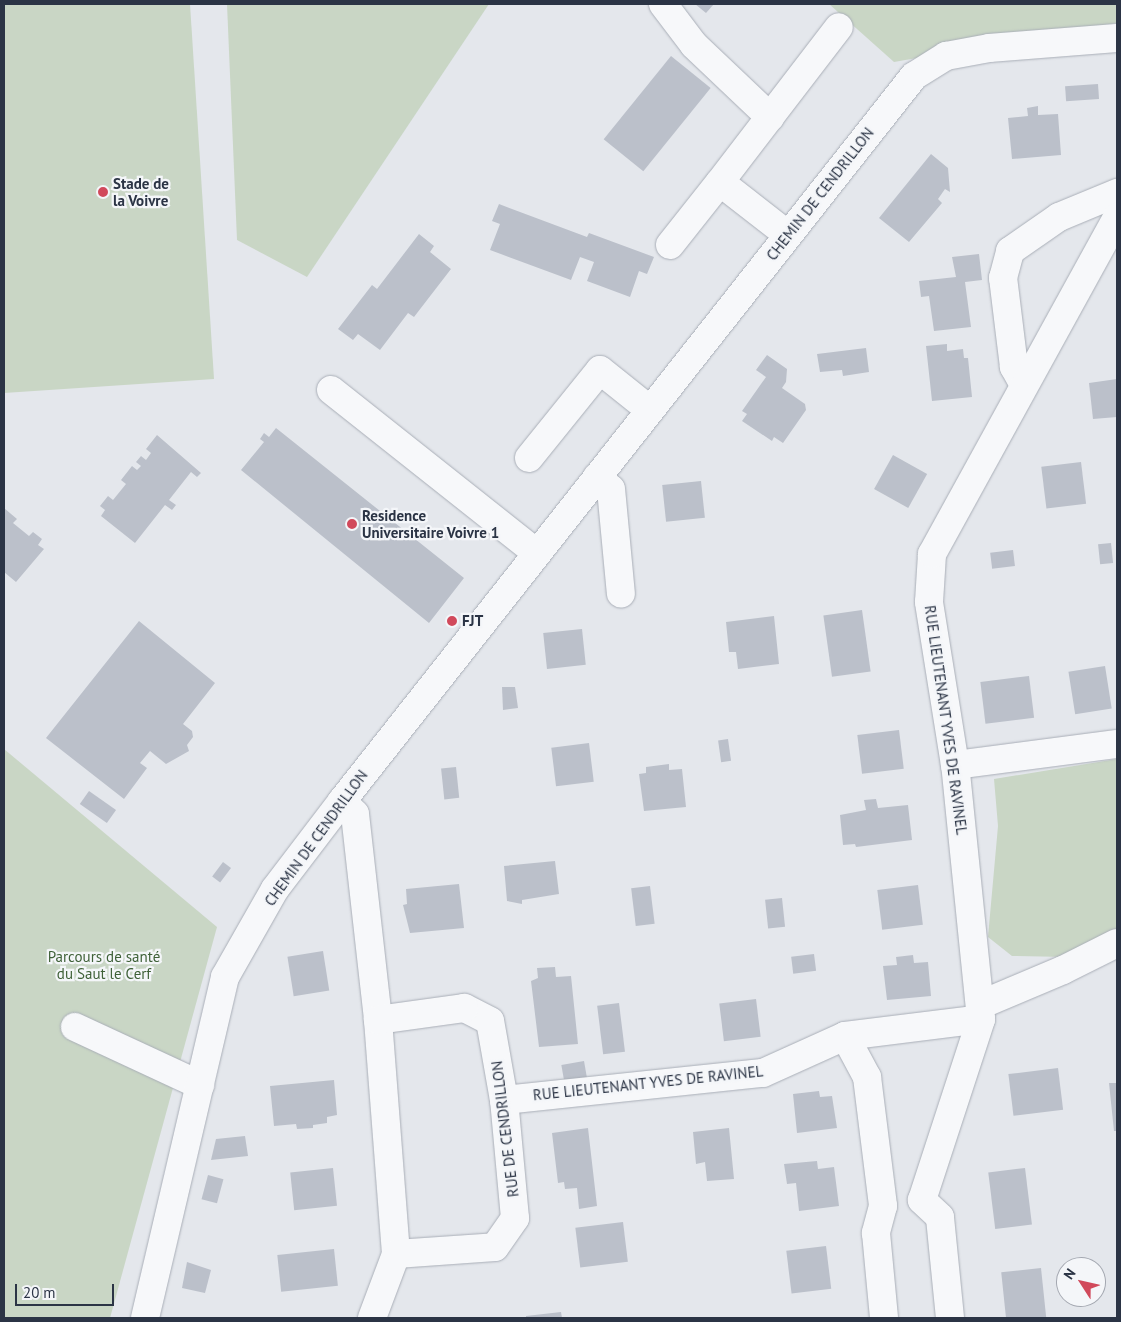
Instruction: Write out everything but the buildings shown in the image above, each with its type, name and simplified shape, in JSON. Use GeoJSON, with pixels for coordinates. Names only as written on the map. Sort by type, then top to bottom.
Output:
{"type":"FeatureCollection","features":[{"type":"Feature","properties":{"kind":"street"},"geometry":{"type":"LineString","coordinates":[[663,4],[694,45],[770,117]]}},
{"type":"Feature","properties":{"kind":"street"},"geometry":{"type":"LineString","coordinates":[[670,245],[839,27]]}},
{"type":"Feature","properties":{"kind":"street","name":"CHEMIN DE CENDRILLON"},"geometry":{"type":"LineString","coordinates":[[145,1318],[225,977],[275,889],[342,801],[914,76],[946,56],[989,48],[1117,38]]}},
{"type":"Feature","properties":{"kind":"street"},"geometry":{"type":"LineString","coordinates":[[720,182],[788,235]]}},
{"type":"Feature","properties":{"kind":"street"},"geometry":{"type":"LineString","coordinates":[[1024,385],[1014,367],[1003,278],[1010,251],[1059,217],[1117,192]]}},
{"type":"Feature","properties":{"kind":"street","name":"RUE LIEUTENANT YVES DE RAVINEL"},"geometry":{"type":"LineString","coordinates":[[922,1200],[980,1012],[955,765],[929,602],[932,554],[1117,218]]}},
{"type":"Feature","properties":{"kind":"street"},"geometry":{"type":"LineString","coordinates":[[529,458],[600,370],[650,410]]}},
{"type":"Feature","properties":{"kind":"street"},"geometry":{"type":"LineString","coordinates":[[331,390],[537,553]]}},
{"type":"Feature","properties":{"kind":"street"},"geometry":{"type":"LineString","coordinates":[[597,477],[611,489],[621,594]]}},
{"type":"Feature","properties":{"kind":"street"},"geometry":{"type":"LineString","coordinates":[[955,765],[1117,744]]}},
{"type":"Feature","properties":{"kind":"street"},"geometry":{"type":"LineString","coordinates":[[342,801],[355,814],[378,1020],[396,1254],[372,1318]]}},
{"type":"Feature","properties":{"kind":"street"},"geometry":{"type":"LineString","coordinates":[[980,1012],[1117,942]]}},
{"type":"Feature","properties":{"kind":"street","name":"RUE DE CENDRILLON"},"geometry":{"type":"LineString","coordinates":[[378,1020],[464,1008],[490,1022],[504,1100],[515,1218],[495,1247],[396,1254]]}},
{"type":"Feature","properties":{"kind":"street","name":"RUE LIEUTENANT YVES DE RAVINEL"},"geometry":{"type":"LineString","coordinates":[[504,1100],[763,1073],[845,1036],[980,1012]]}},
{"type":"Feature","properties":{"kind":"street"},"geometry":{"type":"LineString","coordinates":[[75,1027],[200,1085]]}},
{"type":"Feature","properties":{"kind":"street"},"geometry":{"type":"LineString","coordinates":[[845,1036],[867,1077],[883,1206],[876,1233],[884,1318]]}},
{"type":"Feature","properties":{"kind":"street"},"geometry":{"type":"LineString","coordinates":[[883,1206],[922,1200],[940,1217],[950,1318]]}},
{"type":"Feature","properties":{"kind":"green space","name":"Stade de la Voivre"},"geometry":{"type":"Polygon","coordinates":[[[4,4],[190,4],[214,379],[4,393],[4,4]]]}},
{"type":"Feature","properties":{"kind":"green space"},"geometry":{"type":"Polygon","coordinates":[[[227,4],[489,4],[307,277],[237,240],[227,4]]]}},
{"type":"Feature","properties":{"kind":"green space"},"geometry":{"type":"Polygon","coordinates":[[[829,4],[1117,4],[1117,23],[894,62],[829,4]]]}},
{"type":"Feature","properties":{"kind":"green space","name":"Parcours de santé du Saut le Cerf"},"geometry":{"type":"Polygon","coordinates":[[[4,749],[217,927],[110,1318],[4,1318],[4,749]]]}},
{"type":"Feature","properties":{"kind":"green space"},"geometry":{"type":"Polygon","coordinates":[[[1117,759],[1117,929],[1068,957],[1012,956],[988,937],[998,826],[994,779],[1117,759]]]}},
{"type":"Feature","properties":{"kind":"place","name":"Stade de la Voivre"},"geometry":{"type":"Point","coordinates":[103,192]}},
{"type":"Feature","properties":{"kind":"place","name":"Residence Universitaire Voivre 1"},"geometry":{"type":"Point","coordinates":[352,524]}},
{"type":"Feature","properties":{"kind":"place","name":"FJT"},"geometry":{"type":"Point","coordinates":[452,621]}}]}
